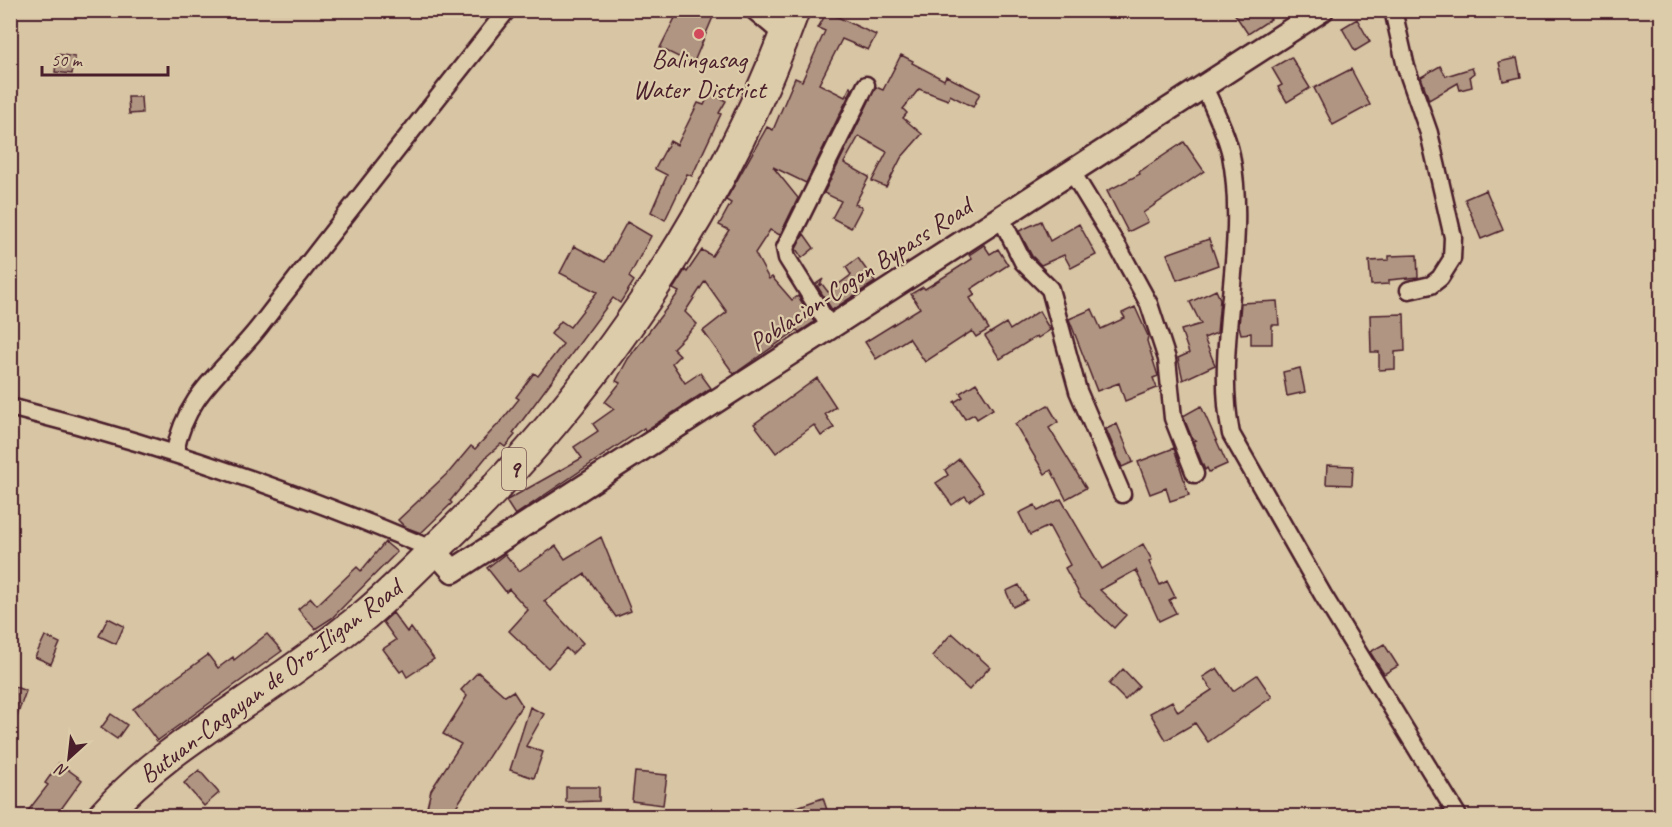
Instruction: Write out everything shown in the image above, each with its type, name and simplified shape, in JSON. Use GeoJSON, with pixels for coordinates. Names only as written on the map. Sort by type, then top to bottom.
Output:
{"type":"FeatureCollection","features":[{"type":"Feature","properties":{"kind":"highway","name":"Butuan-Cagayan de Oro-Iligan Road"},"geometry":{"type":"LineString","coordinates":[[103,816],[136,783],[190,738],[261,692],[343,631],[434,550],[483,502],[542,437],[640,308],[700,212],[757,99],[789,23]]}},
{"type":"Feature","properties":{"kind":"main road","name":"Poblacion-Cogon Bypass Road"},"geometry":{"type":"LineString","coordinates":[[434,550],[453,571],[1322,10]]}},
{"type":"Feature","properties":{"kind":"street"},"geometry":{"type":"LineString","coordinates":[[175,452],[186,415],[204,387],[259,327],[507,10]]}},
{"type":"Feature","properties":{"kind":"street"},"geometry":{"type":"LineString","coordinates":[[753,10],[789,23]]}},
{"type":"Feature","properties":{"kind":"street"},"geometry":{"type":"LineString","coordinates":[[1393,10],[1406,67],[1429,133],[1453,237],[1452,259],[1440,278],[1431,285],[1409,290]]}},
{"type":"Feature","properties":{"kind":"street"},"geometry":{"type":"LineString","coordinates":[[830,327],[786,258],[785,248],[866,85]]}},
{"type":"Feature","properties":{"kind":"street"},"geometry":{"type":"LineString","coordinates":[[1204,87],[1222,126],[1231,155],[1234,189],[1236,240],[1225,406],[1231,434],[1323,595],[1458,816]]}},
{"type":"Feature","properties":{"kind":"street"},"geometry":{"type":"LineString","coordinates":[[1072,172],[1149,304],[1167,358],[1173,418],[1195,474]]}},
{"type":"Feature","properties":{"kind":"street"},"geometry":{"type":"LineString","coordinates":[[1001,218],[1023,262],[1050,290],[1078,391],[1122,494]]}},
{"type":"Feature","properties":{"kind":"street"},"geometry":{"type":"LineString","coordinates":[[10,407],[175,452],[324,504],[434,550]]}},
{"type":"Feature","properties":{"kind":"building"},"geometry":{"type":"Polygon","coordinates":[[[679,10],[716,10],[693,64],[660,48],[679,10]]]}},
{"type":"Feature","properties":{"kind":"building"},"geometry":{"type":"Polygon","coordinates":[[[1232,10],[1265,10],[1271,19],[1248,34],[1232,10]]]}},
{"type":"Feature","properties":{"kind":"building"},"geometry":{"type":"Polygon","coordinates":[[[827,12],[876,35],[868,50],[842,39],[819,84],[845,97],[850,87],[852,89],[806,183],[773,167],[798,198],[780,235],[770,230],[755,253],[769,279],[772,277],[792,300],[798,296],[814,322],[799,332],[797,330],[734,374],[703,331],[727,312],[705,281],[685,312],[697,324],[673,348],[680,355],[672,363],[685,383],[700,373],[711,388],[645,431],[644,428],[515,515],[506,501],[582,458],[574,447],[598,431],[593,424],[614,409],[605,402],[620,383],[616,381],[628,359],[679,292],[673,289],[685,270],[687,272],[702,250],[712,256],[729,230],[719,225],[731,203],[726,200],[767,127],[773,130],[795,78],[802,81],[825,31],[818,28],[827,12]]]}},
{"type":"Feature","properties":{"kind":"building"},"geometry":{"type":"Polygon","coordinates":[[[1357,19],[1370,42],[1355,51],[1342,28],[1357,19]]]}},
{"type":"Feature","properties":{"kind":"building"},"geometry":{"type":"Polygon","coordinates":[[[57,54],[75,57],[72,74],[55,72],[57,54]]]}},
{"type":"Feature","properties":{"kind":"building"},"geometry":{"type":"Polygon","coordinates":[[[901,55],[944,80],[946,76],[980,93],[973,107],[950,95],[948,100],[919,89],[903,109],[907,113],[903,118],[922,134],[901,158],[886,187],[872,181],[887,152],[859,136],[844,163],[869,177],[855,204],[862,207],[851,228],[832,218],[841,201],[824,193],[876,87],[883,90],[901,55]]]}},
{"type":"Feature","properties":{"kind":"building"},"geometry":{"type":"Polygon","coordinates":[[[1291,57],[1310,88],[1287,102],[1278,87],[1282,85],[1272,68],[1291,57]]]}},
{"type":"Feature","properties":{"kind":"building"},"geometry":{"type":"Polygon","coordinates":[[[1517,58],[1521,77],[1503,81],[1499,62],[1517,58]]]}},
{"type":"Feature","properties":{"kind":"building"},"geometry":{"type":"Polygon","coordinates":[[[1440,66],[1446,76],[1472,68],[1474,73],[1470,76],[1472,87],[1460,90],[1458,83],[1429,100],[1421,77],[1440,66]]]}},
{"type":"Feature","properties":{"kind":"building"},"geometry":{"type":"Polygon","coordinates":[[[1351,69],[1370,105],[1333,125],[1314,88],[1351,69]]]}},
{"type":"Feature","properties":{"kind":"building"},"geometry":{"type":"Polygon","coordinates":[[[710,93],[726,101],[692,176],[687,174],[665,220],[651,212],[667,175],[655,169],[670,141],[677,145],[698,103],[704,105],[710,93]]]}},
{"type":"Feature","properties":{"kind":"building"},"geometry":{"type":"Polygon","coordinates":[[[128,97],[141,97],[142,113],[129,114],[128,97]]]}},
{"type":"Feature","properties":{"kind":"building"},"geometry":{"type":"Polygon","coordinates":[[[1184,142],[1204,171],[1143,213],[1148,222],[1128,232],[1107,191],[1140,174],[1139,172],[1184,142]]]}},
{"type":"Feature","properties":{"kind":"building"},"geometry":{"type":"Polygon","coordinates":[[[1486,190],[1503,230],[1481,239],[1465,199],[1486,190]]]}},
{"type":"Feature","properties":{"kind":"building"},"geometry":{"type":"Polygon","coordinates":[[[1041,221],[1050,241],[1079,224],[1096,255],[1071,268],[1064,255],[1041,265],[1032,256],[1019,231],[1041,221]]]}},
{"type":"Feature","properties":{"kind":"building"},"geometry":{"type":"Polygon","coordinates":[[[627,222],[651,236],[629,277],[634,281],[620,303],[613,298],[513,433],[515,435],[505,447],[501,444],[487,456],[450,501],[452,503],[421,533],[405,527],[398,520],[450,471],[471,446],[475,449],[502,420],[519,399],[516,397],[534,373],[538,376],[563,344],[551,334],[561,321],[570,327],[597,292],[560,273],[574,246],[605,262],[627,222]]]}},
{"type":"Feature","properties":{"kind":"building"},"geometry":{"type":"Polygon","coordinates":[[[804,234],[814,248],[802,258],[796,249],[804,234]]]}},
{"type":"Feature","properties":{"kind":"building"},"geometry":{"type":"Polygon","coordinates":[[[1209,239],[1218,265],[1177,280],[1167,254],[1209,239]]]}},
{"type":"Feature","properties":{"kind":"building"},"geometry":{"type":"Polygon","coordinates":[[[984,245],[990,254],[998,249],[1008,265],[971,289],[975,295],[970,298],[989,329],[976,337],[972,331],[925,362],[909,338],[876,359],[865,342],[920,308],[911,294],[923,287],[925,289],[972,259],[969,255],[984,245]]]}},
{"type":"Feature","properties":{"kind":"building"},"geometry":{"type":"Polygon","coordinates":[[[1417,255],[1418,277],[1389,280],[1389,284],[1371,285],[1369,261],[1389,260],[1389,256],[1417,255]]]}},
{"type":"Feature","properties":{"kind":"building"},"geometry":{"type":"Polygon","coordinates":[[[858,258],[875,282],[832,310],[816,284],[823,279],[819,286],[822,284],[828,292],[851,275],[846,267],[858,258]]]}},
{"type":"Feature","properties":{"kind":"building"},"geometry":{"type":"Polygon","coordinates":[[[1216,290],[1220,299],[1217,333],[1204,338],[1215,365],[1183,380],[1178,358],[1189,353],[1181,330],[1201,324],[1190,302],[1216,290]]]}},
{"type":"Feature","properties":{"kind":"building"},"geometry":{"type":"Polygon","coordinates":[[[1277,301],[1279,325],[1272,325],[1272,344],[1251,344],[1251,333],[1241,334],[1239,326],[1241,303],[1277,301]]]}},
{"type":"Feature","properties":{"kind":"building"},"geometry":{"type":"Polygon","coordinates":[[[1135,307],[1148,336],[1147,341],[1158,376],[1153,378],[1157,388],[1125,401],[1119,383],[1097,391],[1069,319],[1092,309],[1101,329],[1125,318],[1122,313],[1135,307]]]}},
{"type":"Feature","properties":{"kind":"building"},"geometry":{"type":"Polygon","coordinates":[[[1039,311],[1050,330],[1000,359],[985,336],[1006,323],[1010,330],[1039,311]]]}},
{"type":"Feature","properties":{"kind":"building"},"geometry":{"type":"Polygon","coordinates":[[[1404,314],[1405,351],[1395,352],[1395,369],[1379,370],[1379,352],[1371,352],[1370,315],[1404,314]]]}},
{"type":"Feature","properties":{"kind":"building"},"geometry":{"type":"Polygon","coordinates":[[[1300,368],[1305,392],[1287,396],[1283,372],[1300,368]]]}},
{"type":"Feature","properties":{"kind":"building"},"geometry":{"type":"Polygon","coordinates":[[[817,378],[836,407],[825,414],[834,428],[821,436],[814,425],[776,453],[754,424],[817,378]]]}},
{"type":"Feature","properties":{"kind":"building"},"geometry":{"type":"Polygon","coordinates":[[[976,383],[993,409],[977,419],[974,414],[965,419],[954,402],[963,397],[960,393],[976,383]]]}},
{"type":"Feature","properties":{"kind":"building"},"geometry":{"type":"Polygon","coordinates":[[[1048,405],[1058,422],[1049,428],[1086,488],[1066,499],[1051,470],[1045,474],[1015,424],[1048,405]]]}},
{"type":"Feature","properties":{"kind":"building"},"geometry":{"type":"Polygon","coordinates":[[[1201,406],[1227,464],[1209,472],[1207,468],[1205,470],[1193,441],[1196,440],[1192,438],[1183,416],[1201,406]]]}},
{"type":"Feature","properties":{"kind":"building"},"geometry":{"type":"Polygon","coordinates":[[[1117,424],[1133,462],[1122,467],[1106,429],[1117,424]]]}},
{"type":"Feature","properties":{"kind":"building"},"geometry":{"type":"Polygon","coordinates":[[[1174,448],[1189,495],[1170,501],[1166,488],[1150,494],[1138,462],[1174,448]]]}},
{"type":"Feature","properties":{"kind":"building"},"geometry":{"type":"Polygon","coordinates":[[[959,459],[983,491],[969,501],[965,496],[952,505],[936,483],[948,475],[945,470],[959,459]]]}},
{"type":"Feature","properties":{"kind":"building"},"geometry":{"type":"Polygon","coordinates":[[[1327,465],[1353,466],[1352,485],[1326,484],[1327,465]]]}},
{"type":"Feature","properties":{"kind":"building"},"geometry":{"type":"Polygon","coordinates":[[[1061,499],[1102,569],[1143,544],[1152,560],[1149,562],[1160,585],[1167,581],[1175,597],[1169,600],[1176,613],[1159,621],[1136,570],[1100,590],[1126,615],[1114,628],[1081,597],[1065,568],[1070,565],[1049,526],[1030,535],[1019,513],[1035,505],[1038,511],[1061,499]]]}},
{"type":"Feature","properties":{"kind":"building"},"geometry":{"type":"Polygon","coordinates":[[[601,537],[631,611],[616,617],[585,574],[544,601],[583,643],[572,654],[566,648],[548,668],[509,631],[528,610],[509,589],[506,592],[487,568],[505,554],[519,571],[556,546],[565,559],[601,537]]]}},
{"type":"Feature","properties":{"kind":"building"},"geometry":{"type":"Polygon","coordinates":[[[385,542],[397,552],[332,618],[315,629],[298,609],[311,598],[317,605],[357,567],[361,571],[385,542]]]}},
{"type":"Feature","properties":{"kind":"building"},"geometry":{"type":"Polygon","coordinates":[[[1019,585],[1027,600],[1013,607],[1006,591],[1019,585]]]}},
{"type":"Feature","properties":{"kind":"building"},"geometry":{"type":"Polygon","coordinates":[[[393,613],[407,632],[411,628],[434,659],[407,677],[403,670],[400,672],[383,649],[396,640],[383,622],[393,613]]]}},
{"type":"Feature","properties":{"kind":"building"},"geometry":{"type":"Polygon","coordinates":[[[108,618],[124,626],[116,644],[99,636],[108,618]]]}},
{"type":"Feature","properties":{"kind":"building"},"geometry":{"type":"Polygon","coordinates":[[[952,633],[990,667],[969,690],[932,656],[952,633]]]}},
{"type":"Feature","properties":{"kind":"building"},"geometry":{"type":"Polygon","coordinates":[[[267,634],[282,651],[157,741],[133,709],[208,655],[218,668],[233,657],[234,660],[267,634]]]}},
{"type":"Feature","properties":{"kind":"building"},"geometry":{"type":"Polygon","coordinates":[[[45,636],[60,643],[51,664],[35,657],[45,636]]]}},
{"type":"Feature","properties":{"kind":"building"},"geometry":{"type":"Polygon","coordinates":[[[1384,644],[1398,666],[1384,674],[1370,652],[1384,644]]]}},
{"type":"Feature","properties":{"kind":"building"},"geometry":{"type":"Polygon","coordinates":[[[1217,668],[1233,691],[1257,675],[1272,697],[1208,742],[1195,723],[1166,740],[1150,713],[1172,701],[1178,712],[1212,690],[1203,677],[1217,668]]]}},
{"type":"Feature","properties":{"kind":"building"},"geometry":{"type":"Polygon","coordinates":[[[1123,669],[1139,686],[1125,700],[1109,684],[1123,669]]]}},
{"type":"Feature","properties":{"kind":"building"},"geometry":{"type":"Polygon","coordinates":[[[478,672],[505,696],[513,691],[522,705],[450,816],[425,816],[431,790],[461,744],[443,734],[467,696],[461,690],[478,672]]]}},
{"type":"Feature","properties":{"kind":"building"},"geometry":{"type":"Polygon","coordinates":[[[10,685],[26,691],[12,730],[10,730],[10,685]]]}},
{"type":"Feature","properties":{"kind":"building"},"geometry":{"type":"Polygon","coordinates":[[[530,707],[544,714],[526,746],[543,752],[534,778],[510,770],[530,707]]]}},
{"type":"Feature","properties":{"kind":"building"},"geometry":{"type":"Polygon","coordinates":[[[111,714],[127,725],[117,739],[101,728],[111,714]]]}},
{"type":"Feature","properties":{"kind":"building"},"geometry":{"type":"Polygon","coordinates":[[[59,763],[82,780],[56,816],[24,816],[48,785],[45,783],[59,763]]]}},
{"type":"Feature","properties":{"kind":"building"},"geometry":{"type":"Polygon","coordinates":[[[199,770],[219,793],[204,806],[184,783],[199,770]]]}},
{"type":"Feature","properties":{"kind":"building"},"geometry":{"type":"Polygon","coordinates":[[[635,772],[667,775],[663,805],[632,801],[635,772]]]}},
{"type":"Feature","properties":{"kind":"building"},"geometry":{"type":"Polygon","coordinates":[[[566,787],[599,787],[599,801],[566,802],[566,787]]]}},
{"type":"Feature","properties":{"kind":"building"},"geometry":{"type":"Polygon","coordinates":[[[823,798],[829,816],[776,816],[776,814],[823,798]]]}},
{"type":"Feature","properties":{"kind":"place","name":"Balingasag Water District"},"geometry":{"type":"Point","coordinates":[699,34]}}]}
